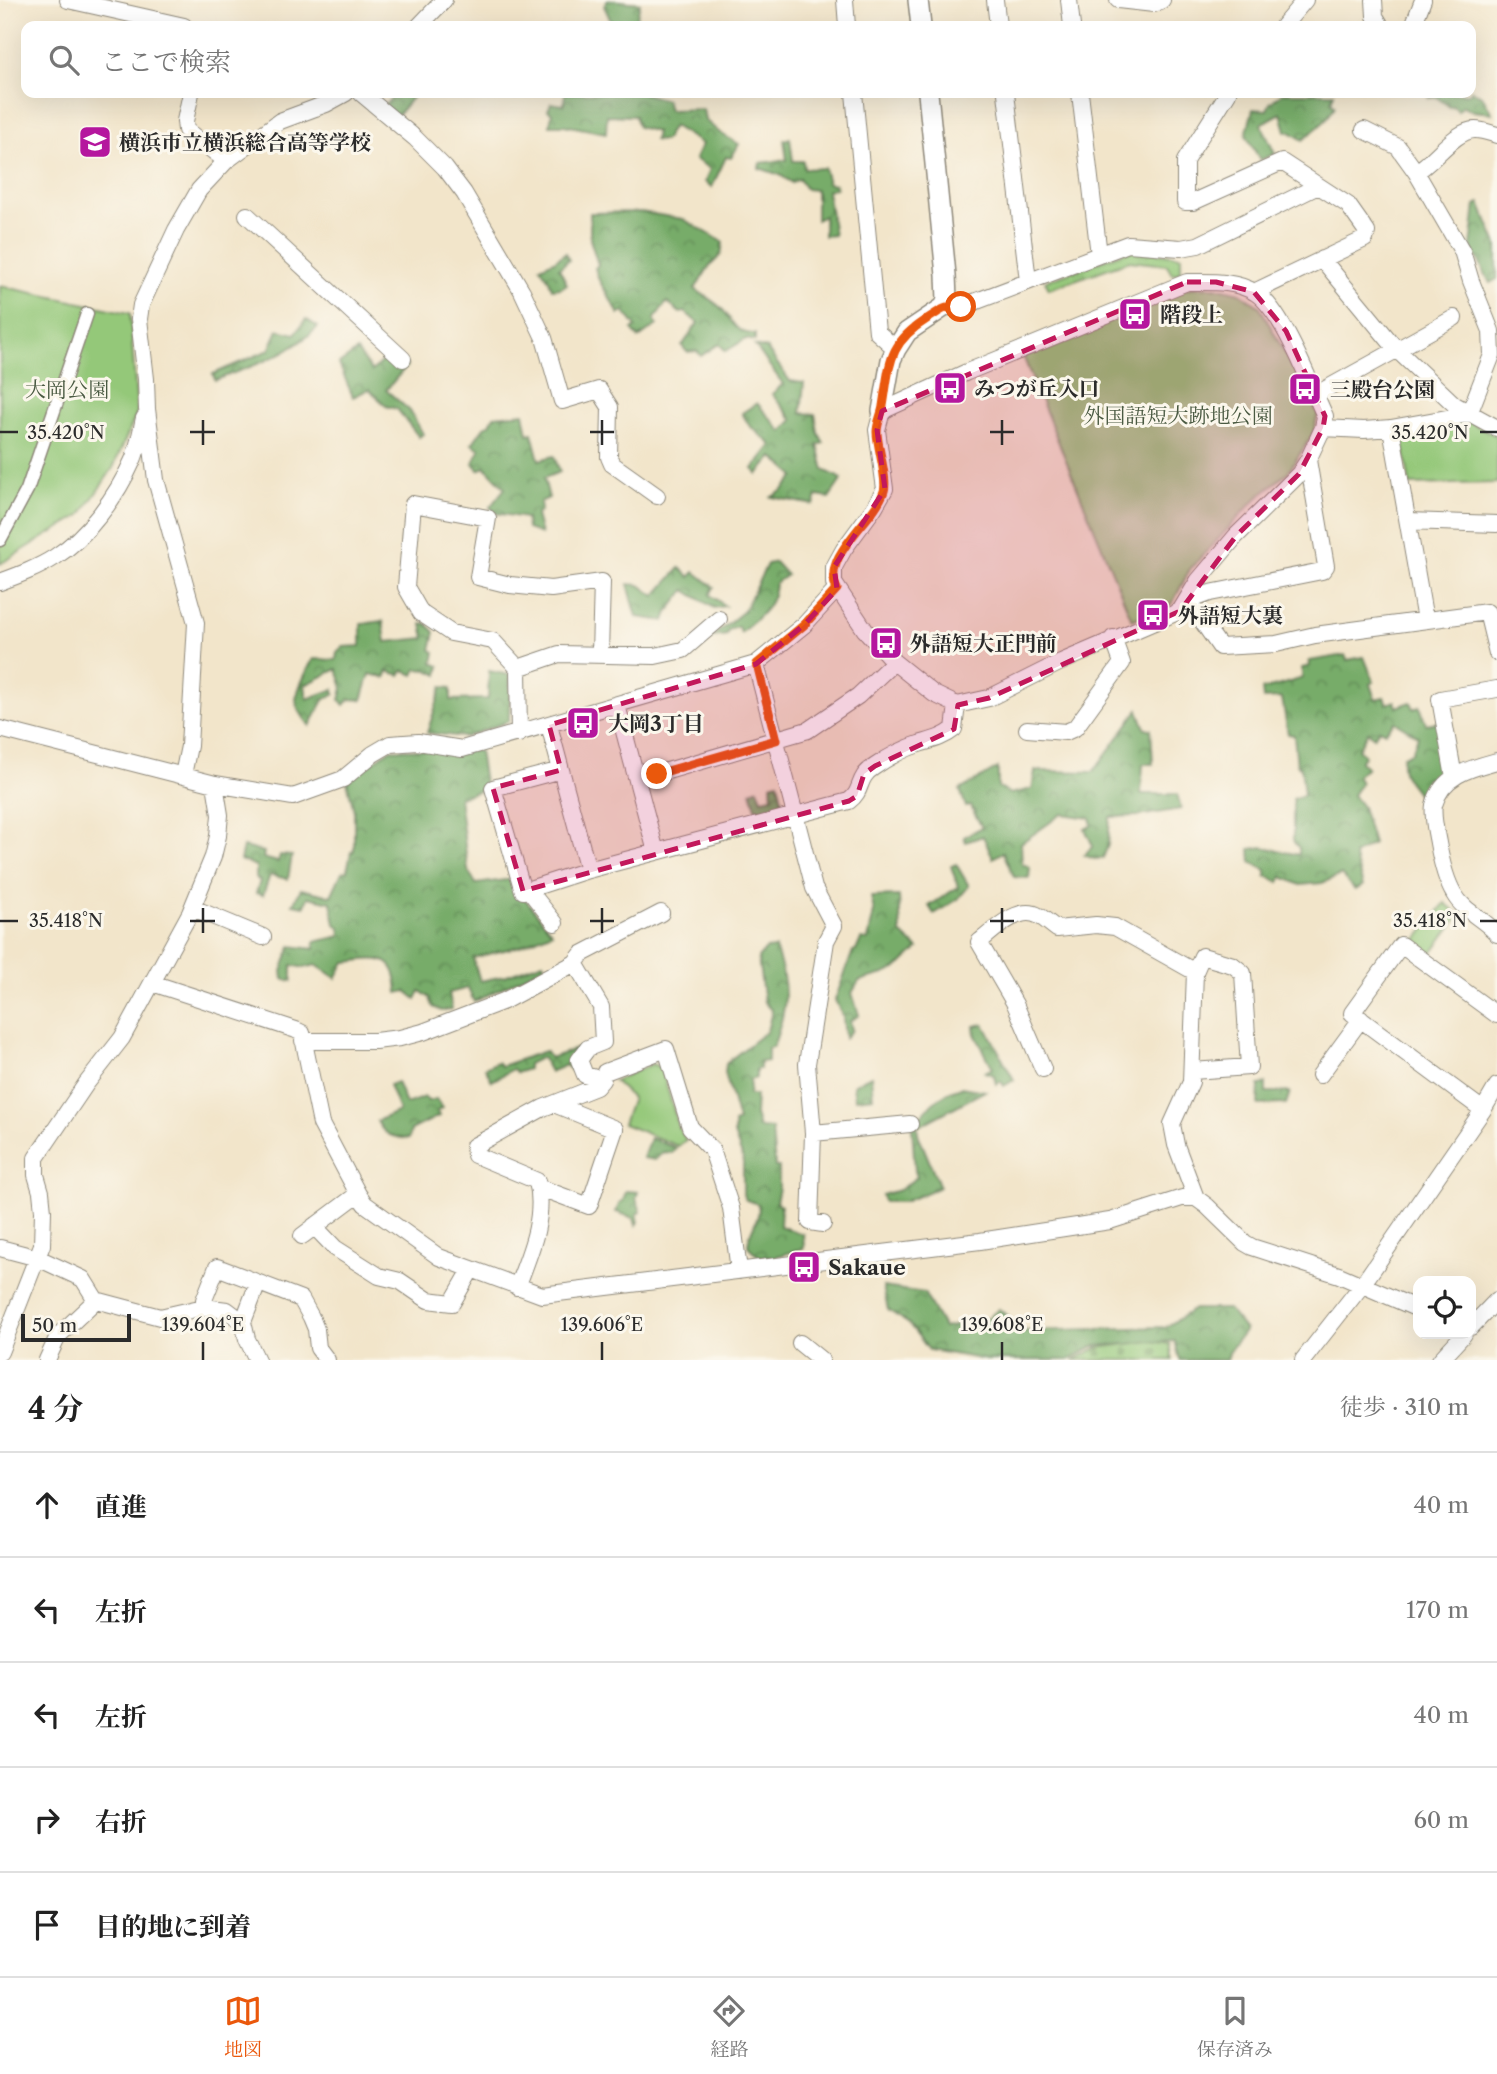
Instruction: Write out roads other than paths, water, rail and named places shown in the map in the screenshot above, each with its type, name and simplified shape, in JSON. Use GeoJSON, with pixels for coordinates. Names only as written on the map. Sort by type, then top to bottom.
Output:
{"type":"FeatureCollection","features":[{"type":"Feature","properties":{"kind":"street"},"geometry":{"type":"LineString","coordinates":[[68,0],[162,21]]}},
{"type":"Feature","properties":{"kind":"street"},"geometry":{"type":"LineString","coordinates":[[424,21],[444,0]]}},
{"type":"Feature","properties":{"kind":"street"},"geometry":{"type":"LineString","coordinates":[[845,0],[847,21]]}},
{"type":"Feature","properties":{"kind":"street"},"geometry":{"type":"LineString","coordinates":[[918,0],[920,21]]}},
{"type":"Feature","properties":{"kind":"street"},"geometry":{"type":"LineString","coordinates":[[995,0],[997,21]]}},
{"type":"Feature","properties":{"kind":"street"},"geometry":{"type":"LineString","coordinates":[[1069,0],[1071,21]]}},
{"type":"Feature","properties":{"kind":"street"},"geometry":{"type":"LineString","coordinates":[[1118,0],[1154,4],[1162,0]]}},
{"type":"Feature","properties":{"kind":"street"},"geometry":{"type":"LineString","coordinates":[[1287,21],[1305,0]]}},
{"type":"Feature","properties":{"kind":"street"},"geometry":{"type":"LineString","coordinates":[[1374,0],[1378,21]]}},
{"type":"Feature","properties":{"kind":"street"},"geometry":{"type":"LineString","coordinates":[[1415,21],[1423,0]]}},
{"type":"Feature","properties":{"kind":"street"},"geometry":{"type":"LineString","coordinates":[[190,98],[186,130],[226,161]]}},
{"type":"Feature","properties":{"kind":"street"},"geometry":{"type":"LineString","coordinates":[[183,775],[189,746],[195,623],[156,481],[146,409],[146,379],[139,319],[141,305],[149,283],[187,210],[199,190],[226,161],[280,121],[337,98]]}},
{"type":"Feature","properties":{"kind":"street"},"geometry":{"type":"LineString","coordinates":[[367,98],[436,159],[464,193],[522,291],[544,338],[562,401],[599,390],[610,407],[609,457],[612,464],[657,496]]}},
{"type":"Feature","properties":{"kind":"street"},"geometry":{"type":"LineString","coordinates":[[854,98],[877,332],[896,349]]}},
{"type":"Feature","properties":{"kind":"street"},"geometry":{"type":"LineString","coordinates":[[882,411],[967,372],[1187,282],[1216,282],[1254,292],[1271,306],[1286,331],[1325,415],[1323,428],[1299,474],[1236,536],[1198,581],[1180,611],[1113,638],[989,698],[957,705],[934,694],[894,662],[865,630],[834,583],[834,567],[885,489],[877,430],[891,360],[907,332],[944,307],[947,300],[929,98]]}},
{"type":"Feature","properties":{"kind":"street"},"geometry":{"type":"LineString","coordinates":[[1007,98],[1028,281]]}},
{"type":"Feature","properties":{"kind":"street"},"geometry":{"type":"LineString","coordinates":[[1081,98],[1099,255]]}},
{"type":"Feature","properties":{"kind":"street"},"geometry":{"type":"LineString","coordinates":[[1225,98],[1185,161],[1185,202],[1194,202],[1282,162],[1348,205],[1367,232],[1364,239],[1254,292]]}},
{"type":"Feature","properties":{"kind":"street"},"geometry":{"type":"LineString","coordinates":[[1364,130],[1398,146],[1462,251],[1491,331],[1492,355],[1469,414]]}},
{"type":"Feature","properties":{"kind":"street"},"geometry":{"type":"LineString","coordinates":[[1416,172],[1462,133],[1472,130],[1497,135]]}},
{"type":"Feature","properties":{"kind":"street"},"geometry":{"type":"LineString","coordinates":[[944,307],[961,307],[1128,244],[1181,248],[1198,245],[1318,186]]}},
{"type":"Feature","properties":{"kind":"street"},"geometry":{"type":"LineString","coordinates":[[247,215],[403,359]]}},
{"type":"Feature","properties":{"kind":"street"},"geometry":{"type":"LineString","coordinates":[[1322,259],[1396,350],[1455,405],[1497,428]]}},
{"type":"Feature","properties":{"kind":"street"},"geometry":{"type":"LineString","coordinates":[[0,540],[27,491],[87,314]]}},
{"type":"Feature","properties":{"kind":"street"},"geometry":{"type":"LineString","coordinates":[[1315,395],[1454,318]]}},
{"type":"Feature","properties":{"kind":"street"},"geometry":{"type":"LineString","coordinates":[[0,582],[32,570],[56,556],[91,525],[116,492],[134,458],[146,409]]}},
{"type":"Feature","properties":{"kind":"street"},"geometry":{"type":"LineString","coordinates":[[1323,428],[1391,428],[1469,414]]}},
{"type":"Feature","properties":{"kind":"street"},"geometry":{"type":"LineString","coordinates":[[1391,428],[1425,620]]}},
{"type":"Feature","properties":{"kind":"street"},"geometry":{"type":"LineString","coordinates":[[1188,601],[1210,593],[1322,571],[1326,566],[1308,460]]}},
{"type":"Feature","properties":{"kind":"street"},"geometry":{"type":"LineString","coordinates":[[519,734],[518,668],[493,641],[452,633],[421,613],[406,587],[413,504],[488,518],[478,577],[510,585],[551,589],[602,582],[600,653]]}},
{"type":"Feature","properties":{"kind":"street"},"geometry":{"type":"LineString","coordinates":[[1408,521],[1497,524]]}},
{"type":"Feature","properties":{"kind":"street"},"geometry":{"type":"LineString","coordinates":[[0,729],[215,784],[293,797],[343,779],[373,754],[390,744],[418,742],[462,749],[757,664],[804,625],[837,589]]}},
{"type":"Feature","properties":{"kind":"street"},"geometry":{"type":"LineString","coordinates":[[1188,601],[1220,647],[1276,644],[1315,635],[1488,612],[1497,653]]}},
{"type":"Feature","properties":{"kind":"street"},"geometry":{"type":"LineString","coordinates":[[518,668],[559,654],[655,656],[683,650],[719,619]]}},
{"type":"Feature","properties":{"kind":"street"},"geometry":{"type":"LineString","coordinates":[[1027,729],[1066,732],[1075,728],[1122,663],[1113,638]]}},
{"type":"Feature","properties":{"kind":"street"},"geometry":{"type":"LineString","coordinates":[[657,774],[808,730],[858,696],[894,662]]}},
{"type":"Feature","properties":{"kind":"street"},"geometry":{"type":"LineString","coordinates":[[757,664],[814,888],[834,926],[826,941],[807,1064],[813,1133],[810,1222],[822,1224]]}},
{"type":"Feature","properties":{"kind":"street"},"geometry":{"type":"LineString","coordinates":[[1454,777],[1440,699],[1497,690]]}},
{"type":"Feature","properties":{"kind":"street"},"geometry":{"type":"LineString","coordinates":[[617,705],[656,852]]}},
{"type":"Feature","properties":{"kind":"street"},"geometry":{"type":"LineString","coordinates":[[561,770],[493,788],[523,891],[588,870],[849,801],[857,796],[864,774],[875,766],[909,748],[946,736],[954,729],[957,705]]}},
{"type":"Feature","properties":{"kind":"street"},"geometry":{"type":"LineString","coordinates":[[550,725],[588,870]]}},
{"type":"Feature","properties":{"kind":"street"},"geometry":{"type":"LineString","coordinates":[[1497,761],[1461,771],[1444,787],[1434,808],[1442,863],[1454,895],[1467,910],[1497,934]]}},
{"type":"Feature","properties":{"kind":"street"},"geometry":{"type":"LineString","coordinates":[[0,1352],[38,1258],[44,1229],[36,1158],[86,1084],[122,1038],[192,908],[213,857],[218,836],[220,815],[215,784]]}},
{"type":"Feature","properties":{"kind":"street"},"geometry":{"type":"LineString","coordinates":[[528,889],[555,923]]}},
{"type":"Feature","properties":{"kind":"street"},"geometry":{"type":"LineString","coordinates":[[192,908],[263,937]]}},
{"type":"Feature","properties":{"kind":"street"},"geometry":{"type":"LineString","coordinates":[[303,1041],[375,1041],[423,1032],[504,1001],[575,963],[582,954],[661,913]]}},
{"type":"Feature","properties":{"kind":"street"},"geometry":{"type":"LineString","coordinates":[[1043,1069],[1015,1004],[979,942],[1012,916],[1030,913],[1057,929],[1096,925],[1115,927],[1195,972]]}},
{"type":"Feature","properties":{"kind":"street"},"geometry":{"type":"LineString","coordinates":[[1483,1110],[1352,1013],[1401,945],[1497,1014]]}},
{"type":"Feature","properties":{"kind":"street"},"geometry":{"type":"LineString","coordinates":[[1192,1070],[1249,1067],[1243,973],[1233,965],[1202,956],[1195,972],[1191,1082],[1172,1124],[1176,1145],[1196,1198]]}},
{"type":"Feature","properties":{"kind":"street"},"geometry":{"type":"LineString","coordinates":[[575,963],[601,1007],[603,1042],[588,1048],[579,1060],[585,1075],[602,1080]]}},
{"type":"Feature","properties":{"kind":"street"},"geometry":{"type":"LineString","coordinates":[[152,983],[302,1033],[321,1124],[365,1204],[439,1257],[542,1295],[980,1241],[1110,1221],[1182,1198],[1196,1198],[1252,1247],[1339,1275],[1413,1307]]}},
{"type":"Feature","properties":{"kind":"street"},"geometry":{"type":"LineString","coordinates":[[1320,1075],[1361,1019]]}},
{"type":"Feature","properties":{"kind":"street"},"geometry":{"type":"LineString","coordinates":[[517,1287],[537,1234],[540,1193],[537,1181],[475,1156],[474,1146],[543,1108],[596,1087],[605,1072],[666,1049],[690,1127],[712,1150],[731,1208],[739,1271]]}},
{"type":"Feature","properties":{"kind":"street"},"geometry":{"type":"LineString","coordinates":[[1303,1360],[1362,1285],[1497,1086]]}},
{"type":"Feature","properties":{"kind":"street"},"geometry":{"type":"LineString","coordinates":[[538,1187],[589,1206],[615,1129],[554,1104]]}},
{"type":"Feature","properties":{"kind":"street"},"geometry":{"type":"LineString","coordinates":[[813,1133],[910,1124]]}},
{"type":"Feature","properties":{"kind":"street"},"geometry":{"type":"LineString","coordinates":[[358,1194],[308,1231],[379,1276],[400,1281],[428,1300],[452,1303],[471,1270]]}},
{"type":"Feature","properties":{"kind":"street"},"geometry":{"type":"LineString","coordinates":[[0,1248],[38,1258],[83,1279],[96,1300],[160,1317],[204,1307],[227,1310],[243,1322]]}},
{"type":"Feature","properties":{"kind":"street"},"geometry":{"type":"LineString","coordinates":[[204,1307],[204,1300],[217,1267],[301,1299],[316,1329],[318,1348],[327,1360]]}},
{"type":"Feature","properties":{"kind":"street"},"geometry":{"type":"LineString","coordinates":[[257,1360],[247,1339],[243,1322],[258,1283]]}},
{"type":"Feature","properties":{"kind":"street"},"geometry":{"type":"LineString","coordinates":[[47,1360],[58,1336],[96,1300]]}},
{"type":"Feature","properties":{"kind":"street"},"geometry":{"type":"LineString","coordinates":[[1476,1322],[1497,1300]]}},
{"type":"Feature","properties":{"kind":"street"},"geometry":{"type":"LineString","coordinates":[[1440,1360],[1459,1339]]}},
{"type":"Feature","properties":{"kind":"street"},"geometry":{"type":"LineString","coordinates":[[800,1343],[821,1360]]}},
{"type":"Feature","properties":{"kind":"place","name":"横浜市立横浜総合高等学校"},"geometry":{"type":"Point","coordinates":[95,142]}},
{"type":"Feature","properties":{"kind":"place","name":"階段上"},"geometry":{"type":"Point","coordinates":[1135,314]}},
{"type":"Feature","properties":{"kind":"place","name":"みつが丘入口"},"geometry":{"type":"Point","coordinates":[950,388]}},
{"type":"Feature","properties":{"kind":"place","name":"三殿台公園"},"geometry":{"type":"Point","coordinates":[1305,389]}},
{"type":"Feature","properties":{"kind":"place","name":"外語短大裏"},"geometry":{"type":"Point","coordinates":[1153,615]}},
{"type":"Feature","properties":{"kind":"place","name":"外語短大正門前"},"geometry":{"type":"Point","coordinates":[886,643]}},
{"type":"Feature","properties":{"kind":"place","name":"大岡3丁目"},"geometry":{"type":"Point","coordinates":[583,723]}},
{"type":"Feature","properties":{"kind":"place","name":"Sakaue"},"geometry":{"type":"Point","coordinates":[804,1267]}},
{"type":"Feature","properties":{"kind":"park label","name":"大岡公園"},"geometry":{"type":"Point","coordinates":[67,389]}},
{"type":"Feature","properties":{"kind":"park label","name":"外国語短大跡地公園"},"geometry":{"type":"Point","coordinates":[1178,415]}}]}
